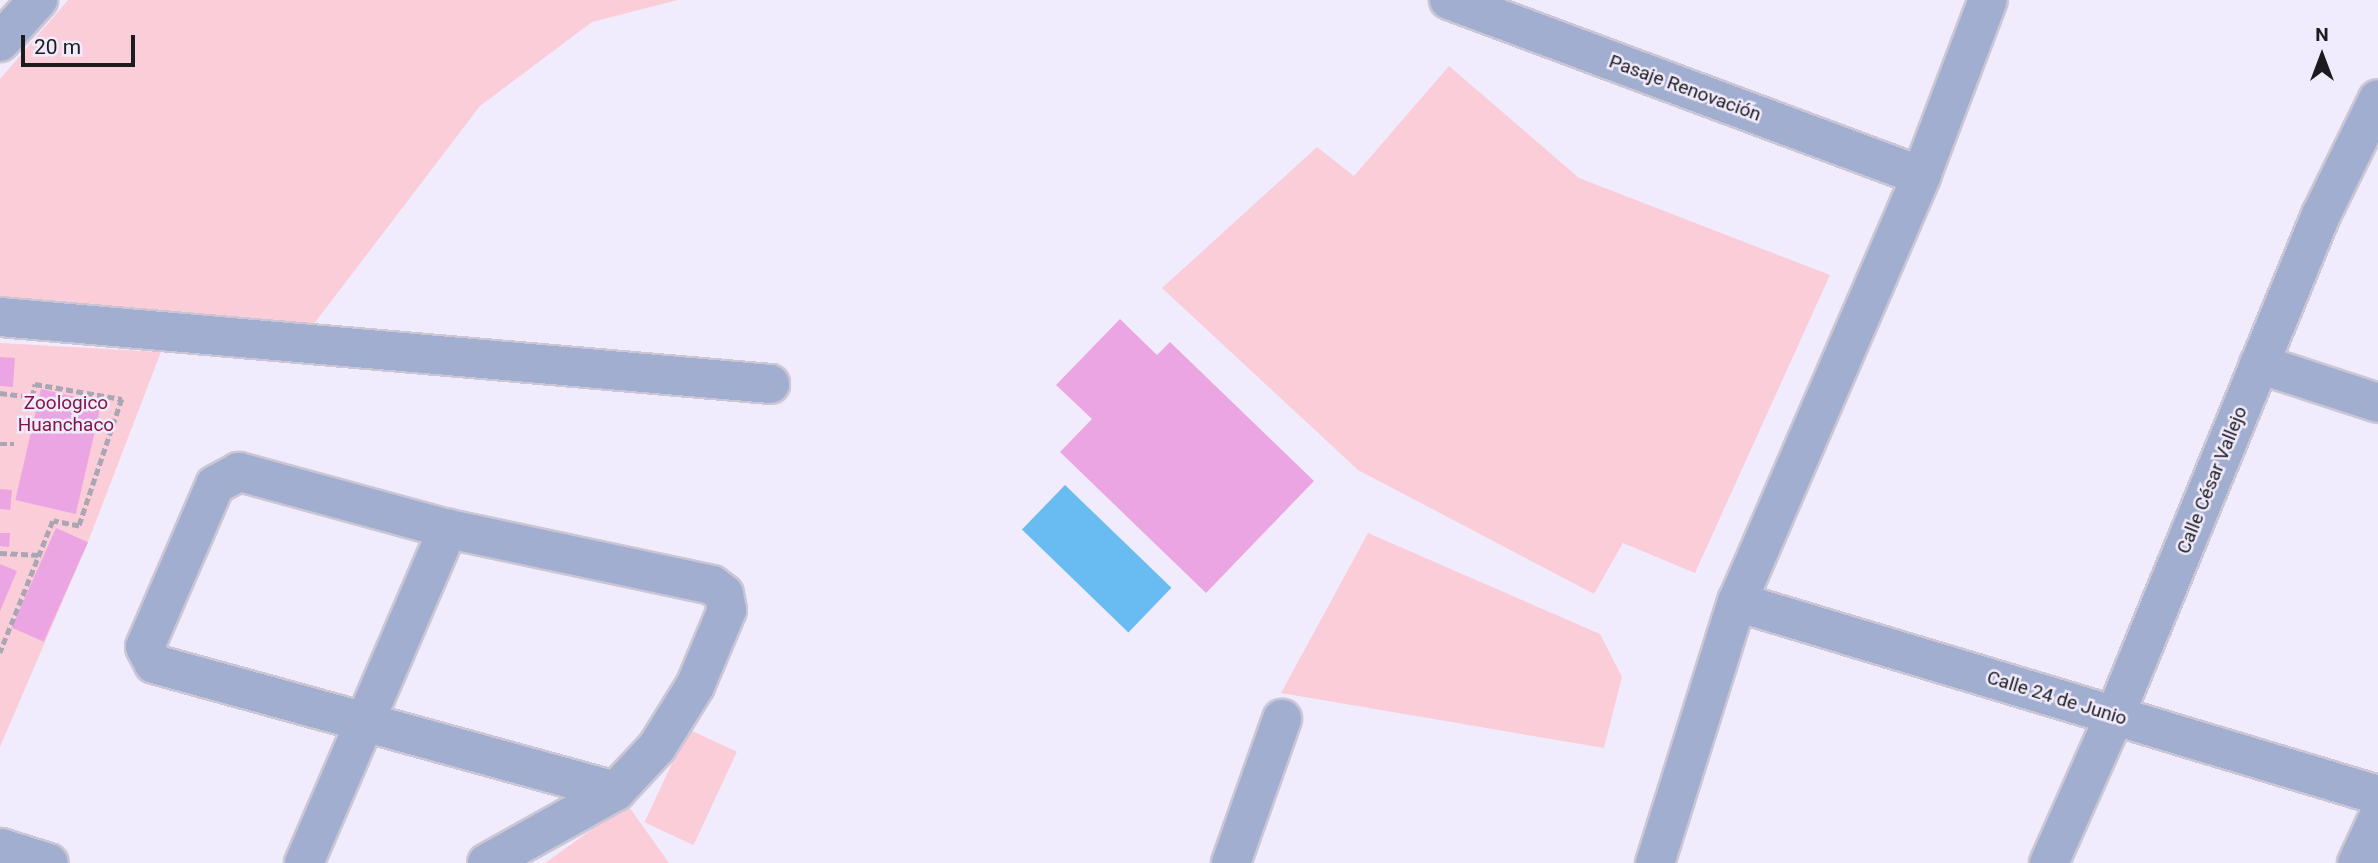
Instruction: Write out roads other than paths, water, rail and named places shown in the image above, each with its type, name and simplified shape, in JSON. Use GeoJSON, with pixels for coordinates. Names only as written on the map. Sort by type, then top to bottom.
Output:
{"type":"FeatureCollection","features":[{"type":"Feature","properties":{"kind":"street"},"geometry":{"type":"LineString","coordinates":[[0,42],[38,0]]}},
{"type":"Feature","properties":{"kind":"street","name":"Pasaje Renovación"},"geometry":{"type":"LineString","coordinates":[[1449,0],[1921,176]]}},
{"type":"Feature","properties":{"kind":"street"},"geometry":{"type":"LineString","coordinates":[[1655,863],[1737,601],[1921,176],[1988,0]]}},
{"type":"Feature","properties":{"kind":"street","name":"Calle César Vallejo"},"geometry":{"type":"LineString","coordinates":[[2049,863],[2115,715],[2321,215],[2378,99]]}},
{"type":"Feature","properties":{"kind":"street"},"geometry":{"type":"LineString","coordinates":[[0,317],[770,384]]}},
{"type":"Feature","properties":{"kind":"street"},"geometry":{"type":"LineString","coordinates":[[2259,364],[2378,403]]}},
{"type":"Feature","properties":{"kind":"street"},"geometry":{"type":"LineString","coordinates":[[487,863],[617,790],[657,747],[695,686],[727,610],[724,594],[712,584],[448,529],[239,472],[215,485],[145,647],[154,664],[617,790]]}},
{"type":"Feature","properties":{"kind":"street"},"geometry":{"type":"LineString","coordinates":[[304,863],[448,529]]}},
{"type":"Feature","properties":{"kind":"street","name":"Calle 24 de Junio"},"geometry":{"type":"LineString","coordinates":[[1737,601],[2378,794]]}},
{"type":"Feature","properties":{"kind":"street"},"geometry":{"type":"LineString","coordinates":[[1231,863],[1282,719]]}},
{"type":"Feature","properties":{"kind":"street"},"geometry":{"type":"LineString","coordinates":[[2357,863],[2378,818]]}},
{"type":"Feature","properties":{"kind":"street"},"geometry":{"type":"LineString","coordinates":[[1,848],[49,863]]}},
{"type":"Feature","properties":{"kind":"water"},"geometry":{"type":"Polygon","coordinates":[[[1065,485],[1171,588],[1128,632],[1022,530],[1065,485]]]}},
{"type":"Feature","properties":{"kind":"park label","name":"Zoologico Huanchaco"},"geometry":{"type":"Point","coordinates":[66,414]}}]}
